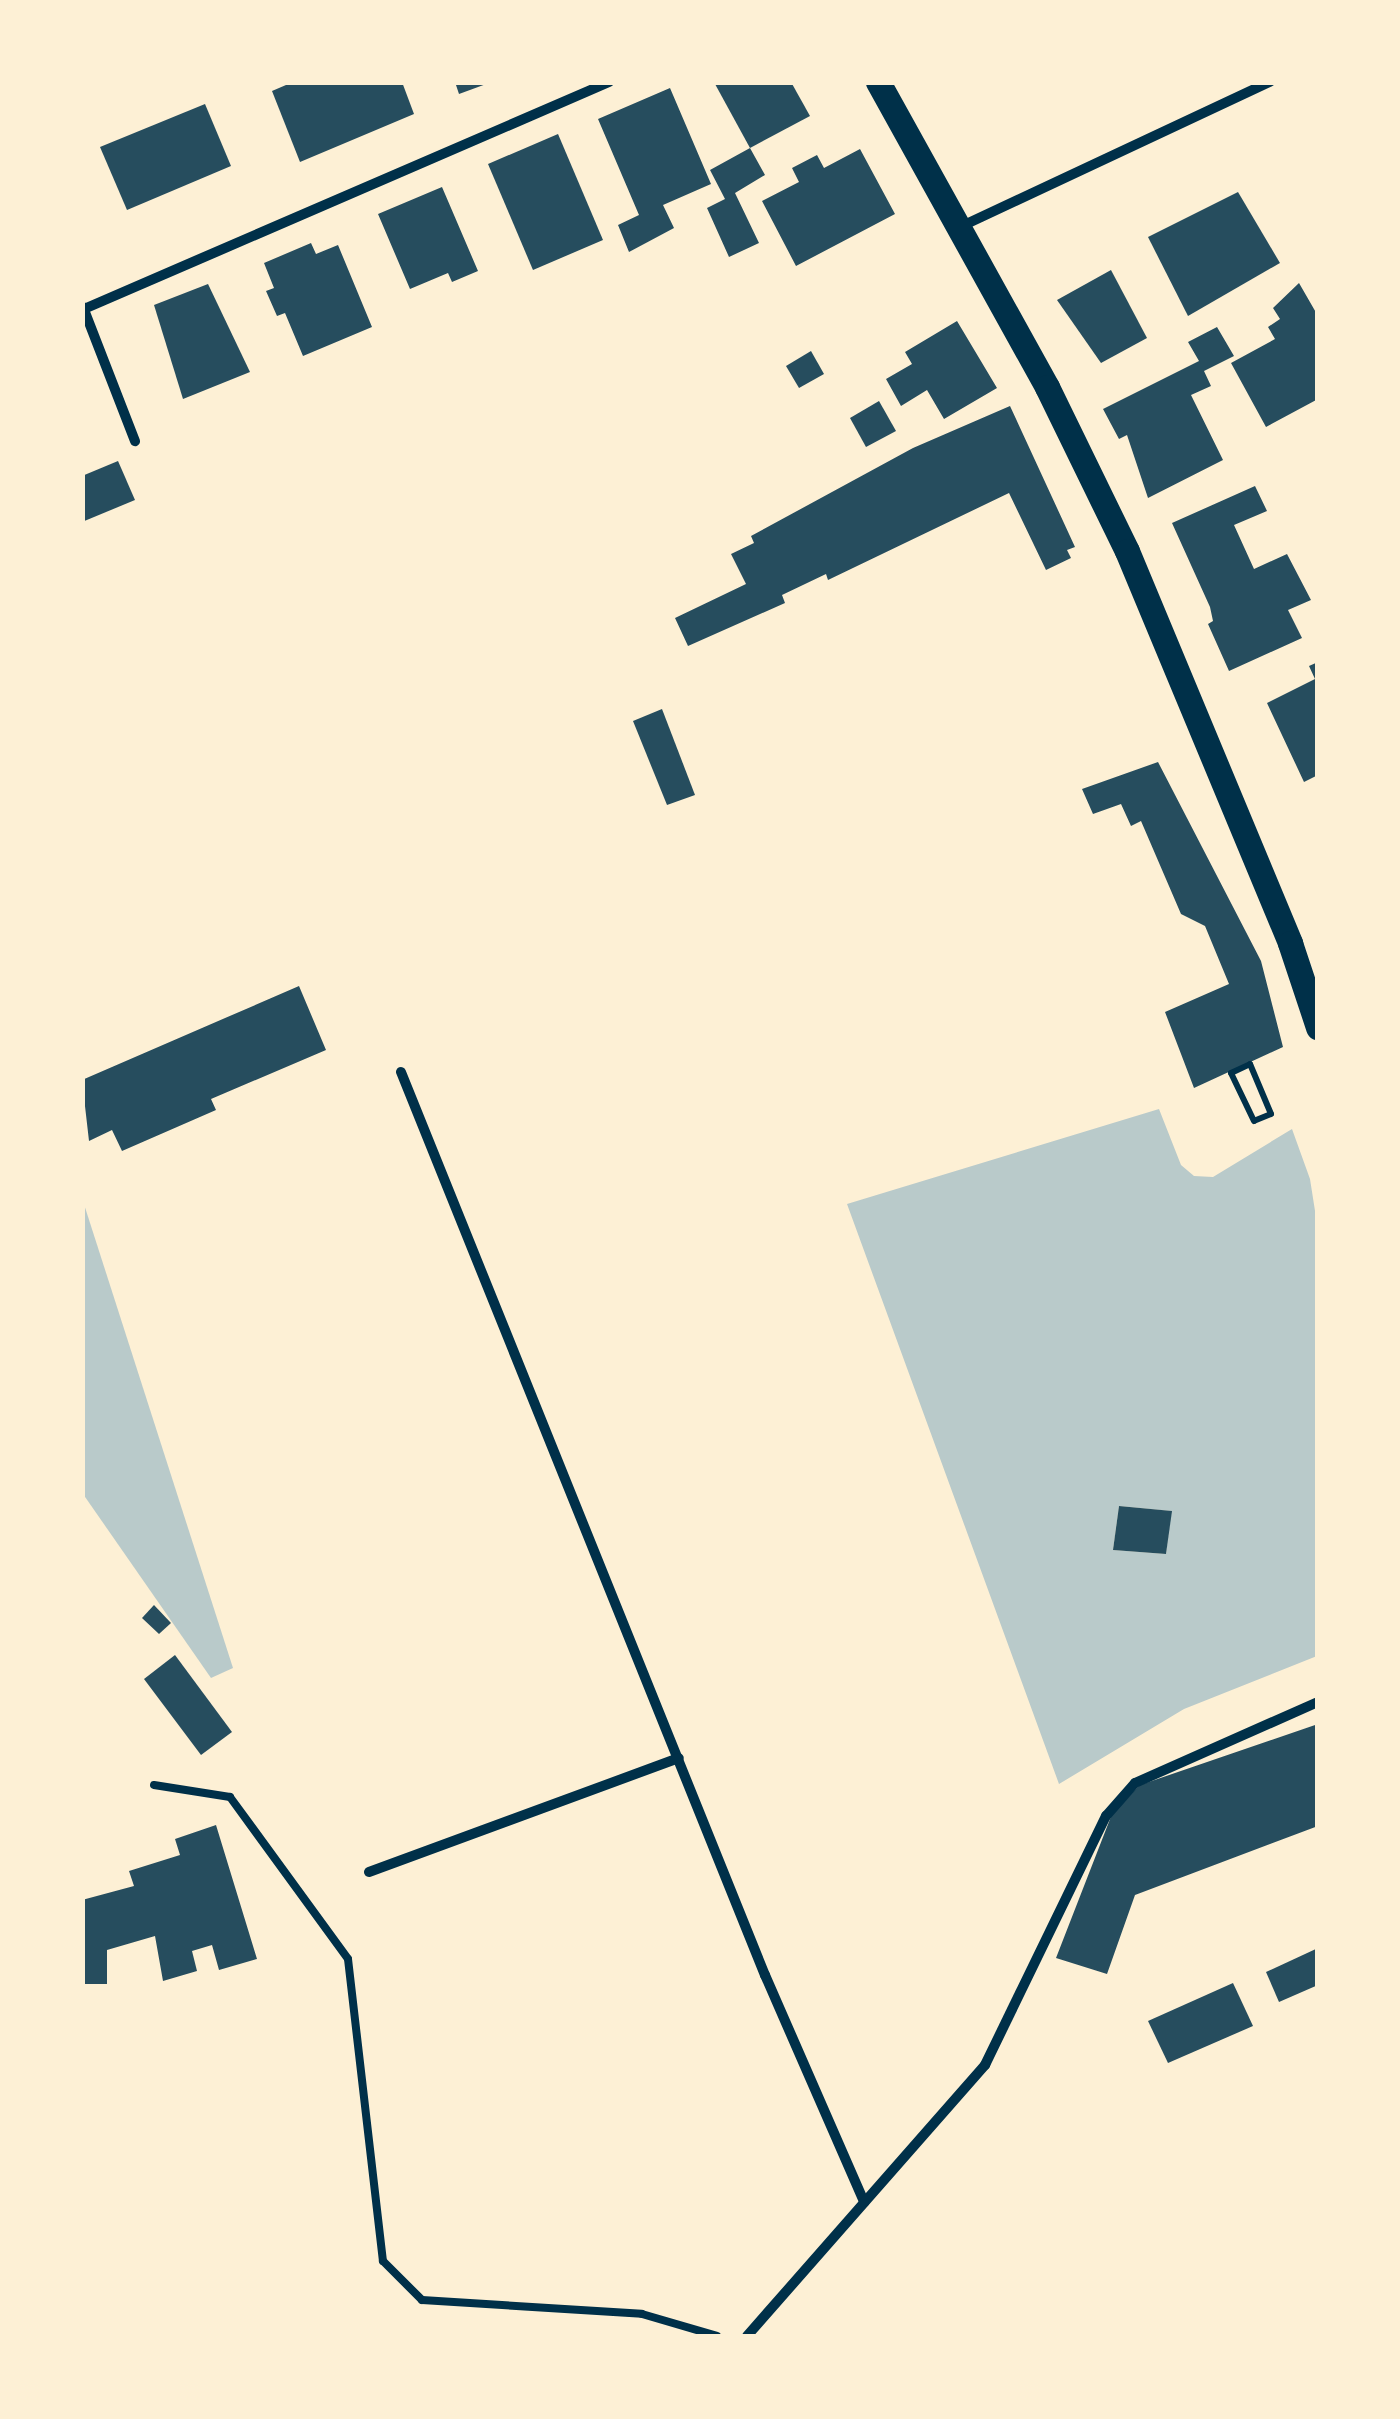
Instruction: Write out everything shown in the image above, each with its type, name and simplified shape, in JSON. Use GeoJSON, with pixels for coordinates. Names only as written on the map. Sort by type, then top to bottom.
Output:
{"type":"FeatureCollection","features":[{"type":"Feature","properties":{"kind":"main road"},"geometry":{"type":"LineString","coordinates":[[878,82],[961,226],[1127,551],[1290,943],[1318,1027]]}},
{"type":"Feature","properties":{"kind":"street"},"geometry":{"type":"LineString","coordinates":[[135,441],[83,307],[609,82]]}},
{"type":"Feature","properties":{"kind":"street"},"geometry":{"type":"LineString","coordinates":[[961,226],[1270,82]]}},
{"type":"Feature","properties":{"kind":"street"},"geometry":{"type":"LineString","coordinates":[[402,1072],[679,1758],[864,2202]]}},
{"type":"Feature","properties":{"kind":"street"},"geometry":{"type":"LineString","coordinates":[[746,2336],[984,2066],[1106,1816],[1135,1783],[1318,1702]]}},
{"type":"Feature","properties":{"kind":"street"},"geometry":{"type":"LineString","coordinates":[[369,1872],[679,1758]]}},
{"type":"Feature","properties":{"kind":"lane"},"geometry":{"type":"LineString","coordinates":[[154,1786],[230,1797],[348,1959],[383,2262],[422,2300],[642,2314],[717,2336]]}},
{"type":"Feature","properties":{"kind":"path"},"geometry":{"type":"LineString","coordinates":[[1250,1064],[1271,1114],[1254,1120],[1231,1073],[1250,1064]]}},
{"type":"Feature","properties":{"kind":"shaded area"},"geometry":{"type":"Polygon","coordinates":[[[1159,1109],[1181,1165],[1194,1176],[1213,1177],[1292,1129],[1310,1179],[1318,1230],[1317,1656],[1184,1709],[1059,1784],[847,1204],[1159,1109]],[[1119,1506],[1113,1550],[1166,1554],[1171,1511],[1119,1506]]]}},
{"type":"Feature","properties":{"kind":"shaded area"},"geometry":{"type":"Polygon","coordinates":[[[82,1198],[233,1668],[211,1678],[83,1494],[82,1198]]]}},
{"type":"Feature","properties":{"kind":"building"},"geometry":{"type":"Polygon","coordinates":[[[293,82],[402,82],[414,114],[300,162],[272,91],[293,82]]]}},
{"type":"Feature","properties":{"kind":"building"},"geometry":{"type":"Polygon","coordinates":[[[455,82],[489,82],[489,83],[459,94],[455,82]]]}},
{"type":"Feature","properties":{"kind":"building"},"geometry":{"type":"Polygon","coordinates":[[[791,82],[810,116],[750,148],[715,84],[791,82]]]}},
{"type":"Feature","properties":{"kind":"building"},"geometry":{"type":"Polygon","coordinates":[[[670,88],[711,184],[663,205],[674,228],[629,252],[618,225],[639,215],[598,119],[670,88]]]}},
{"type":"Feature","properties":{"kind":"building"},"geometry":{"type":"Polygon","coordinates":[[[205,104],[231,166],[127,210],[100,147],[205,104]]]}},
{"type":"Feature","properties":{"kind":"building"},"geometry":{"type":"Polygon","coordinates":[[[558,134],[603,240],[533,270],[488,164],[558,134]]]}},
{"type":"Feature","properties":{"kind":"building"},"geometry":{"type":"Polygon","coordinates":[[[750,148],[765,175],[735,193],[759,243],[729,257],[707,208],[725,199],[710,170],[750,148]]]}},
{"type":"Feature","properties":{"kind":"building"},"geometry":{"type":"Polygon","coordinates":[[[860,149],[895,214],[796,266],[762,201],[799,182],[792,168],[817,155],[824,168],[860,149]]]}},
{"type":"Feature","properties":{"kind":"building"},"geometry":{"type":"Polygon","coordinates":[[[442,187],[478,271],[452,282],[448,273],[410,289],[378,214],[442,187]]]}},
{"type":"Feature","properties":{"kind":"building"},"geometry":{"type":"Polygon","coordinates":[[[1238,192],[1280,263],[1188,316],[1148,237],[1238,192]]]}},
{"type":"Feature","properties":{"kind":"building"},"geometry":{"type":"Polygon","coordinates":[[[311,243],[316,254],[338,245],[372,327],[303,356],[285,313],[277,316],[266,291],[274,288],[264,263],[311,243]]]}},
{"type":"Feature","properties":{"kind":"building"},"geometry":{"type":"Polygon","coordinates":[[[1111,270],[1147,338],[1101,363],[1057,300],[1111,270]]]}},
{"type":"Feature","properties":{"kind":"building"},"geometry":{"type":"Polygon","coordinates":[[[1299,283],[1318,316],[1318,399],[1266,427],[1231,363],[1275,339],[1268,327],[1280,319],[1273,308],[1299,283]]]}},
{"type":"Feature","properties":{"kind":"building"},"geometry":{"type":"Polygon","coordinates":[[[208,284],[250,372],[183,399],[154,305],[208,284]]]}},
{"type":"Feature","properties":{"kind":"building"},"geometry":{"type":"Polygon","coordinates":[[[957,321],[997,388],[944,419],[927,390],[901,406],[886,379],[912,364],[905,352],[957,321]]]}},
{"type":"Feature","properties":{"kind":"building"},"geometry":{"type":"Polygon","coordinates":[[[1217,327],[1234,356],[1204,371],[1211,386],[1191,395],[1223,460],[1148,498],[1127,435],[1119,439],[1103,409],[1199,361],[1188,342],[1217,327]]]}},
{"type":"Feature","properties":{"kind":"building"},"geometry":{"type":"Polygon","coordinates":[[[811,351],[824,374],[799,388],[786,366],[811,351]]]}},
{"type":"Feature","properties":{"kind":"building"},"geometry":{"type":"Polygon","coordinates":[[[879,401],[896,431],[866,447],[850,418],[879,401]]]}},
{"type":"Feature","properties":{"kind":"building"},"geometry":{"type":"Polygon","coordinates":[[[1010,406],[1075,547],[1067,550],[1071,558],[1046,570],[1009,493],[828,580],[826,574],[782,595],[785,603],[688,646],[675,618],[746,584],[731,554],[754,543],[751,536],[913,448],[1010,406]]]}},
{"type":"Feature","properties":{"kind":"building"},"geometry":{"type":"Polygon","coordinates":[[[118,461],[135,500],[82,522],[82,476],[118,461]]]}},
{"type":"Feature","properties":{"kind":"building"},"geometry":{"type":"Polygon","coordinates":[[[1255,486],[1267,511],[1234,525],[1254,569],[1287,554],[1311,600],[1288,610],[1302,638],[1229,671],[1208,624],[1213,621],[1210,607],[1172,523],[1255,486]]]}},
{"type":"Feature","properties":{"kind":"building"},"geometry":{"type":"Polygon","coordinates":[[[1318,662],[1318,775],[1304,782],[1267,703],[1315,679],[1309,666],[1318,662]]]}},
{"type":"Feature","properties":{"kind":"building"},"geometry":{"type":"Polygon","coordinates":[[[662,709],[695,795],[667,805],[633,721],[662,709]]]}},
{"type":"Feature","properties":{"kind":"building"},"geometry":{"type":"Polygon","coordinates":[[[1158,762],[1261,961],[1283,1047],[1194,1088],[1165,1012],[1229,984],[1205,926],[1181,914],[1141,821],[1131,826],[1121,804],[1093,814],[1082,789],[1158,762]]]}},
{"type":"Feature","properties":{"kind":"building"},"geometry":{"type":"Polygon","coordinates":[[[299,986],[326,1050],[211,1099],[216,1110],[122,1151],[112,1130],[89,1141],[82,1080],[299,986]]]}},
{"type":"Feature","properties":{"kind":"building"},"geometry":{"type":"Polygon","coordinates":[[[1119,1506],[1172,1511],[1166,1554],[1113,1550],[1119,1506]]]}},
{"type":"Feature","properties":{"kind":"building"},"geometry":{"type":"Polygon","coordinates":[[[154,1605],[171,1623],[159,1634],[142,1618],[154,1605]]]}},
{"type":"Feature","properties":{"kind":"building"},"geometry":{"type":"Polygon","coordinates":[[[175,1655],[232,1732],[201,1755],[144,1679],[175,1655]]]}},
{"type":"Feature","properties":{"kind":"building"},"geometry":{"type":"Polygon","coordinates":[[[1318,1724],[1318,1826],[1135,1895],[1107,1974],[1056,1958],[1112,1814],[1140,1785],[1318,1724]]]}},
{"type":"Feature","properties":{"kind":"building"},"geometry":{"type":"Polygon","coordinates":[[[216,1825],[257,1959],[219,1970],[212,1945],[192,1951],[197,1971],[163,1981],[155,1936],[107,1950],[107,1984],[82,1984],[82,1900],[134,1886],[129,1871],[180,1855],[175,1839],[216,1825]]]}},
{"type":"Feature","properties":{"kind":"building"},"geometry":{"type":"Polygon","coordinates":[[[1318,1948],[1318,1985],[1279,2002],[1266,1972],[1318,1948]]]}},
{"type":"Feature","properties":{"kind":"building"},"geometry":{"type":"Polygon","coordinates":[[[1233,1983],[1253,2026],[1168,2063],[1148,2021],[1233,1983]]]}}]}
